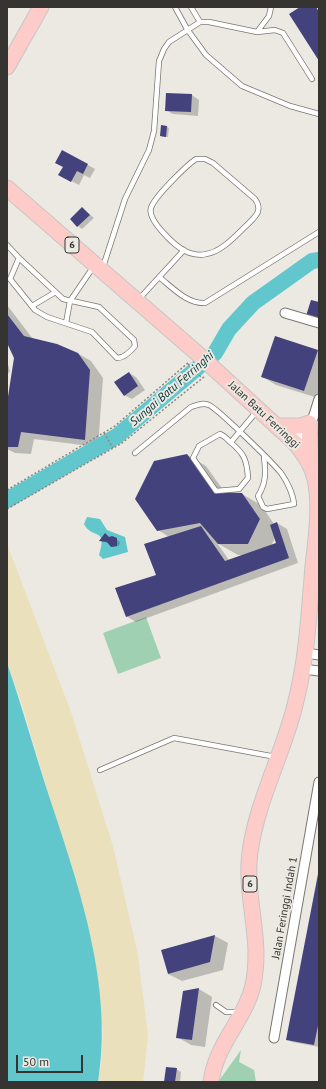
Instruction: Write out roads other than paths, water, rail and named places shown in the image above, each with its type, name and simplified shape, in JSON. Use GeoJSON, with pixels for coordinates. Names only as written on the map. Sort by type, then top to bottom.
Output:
{"type":"FeatureCollection","features":[{"type":"Feature","properties":{"kind":"main road"},"geometry":{"type":"LineString","coordinates":[[7,67],[41,7]]}},
{"type":"Feature","properties":{"kind":"main road","name":"Jalan Batu Ferringgi"},"geometry":{"type":"LineString","coordinates":[[7,188],[137,301],[193,359],[214,368],[294,442],[300,448],[311,470],[317,494],[312,654],[303,669],[295,706],[279,758]]}},
{"type":"Feature","properties":{"kind":"main road"},"geometry":{"type":"LineString","coordinates":[[276,426],[300,426],[309,423],[311,470]]}},
{"type":"Feature","properties":{"kind":"main road","name":"6"},"geometry":{"type":"LineString","coordinates":[[211,1082],[219,1051],[242,1012],[252,987],[257,954],[250,887],[250,854],[260,811],[279,758]]}},
{"type":"Feature","properties":{"kind":"street"},"geometry":{"type":"LineString","coordinates":[[285,313],[319,323]]}},
{"type":"Feature","properties":{"kind":"street"},"geometry":{"type":"LineString","coordinates":[[294,442],[309,423],[319,399]]}},
{"type":"Feature","properties":{"kind":"street"},"geometry":{"type":"LineString","coordinates":[[303,669],[319,671]]}},
{"type":"Feature","properties":{"kind":"street","name":"Jalan Feringgi Indah 1"},"geometry":{"type":"LineString","coordinates":[[274,1038],[319,782]]}},
{"type":"Feature","properties":{"kind":"lane"},"geometry":{"type":"LineString","coordinates":[[175,7],[187,29],[206,55],[242,86],[290,106],[319,114]]}},
{"type":"Feature","properties":{"kind":"lane"},"geometry":{"type":"LineString","coordinates":[[191,7],[200,22]]}},
{"type":"Feature","properties":{"kind":"lane"},"geometry":{"type":"LineString","coordinates":[[257,32],[269,16],[271,7]]}},
{"type":"Feature","properties":{"kind":"lane"},"geometry":{"type":"LineString","coordinates":[[66,323],[70,301],[99,267],[125,199],[150,150],[154,131],[161,54],[169,42],[200,22],[209,22],[257,32],[275,30],[283,33],[312,79]]}},
{"type":"Feature","properties":{"kind":"lane"},"geometry":{"type":"LineString","coordinates":[[196,159],[205,159],[213,163],[255,199],[259,204],[259,211],[256,216],[214,252],[199,254],[184,250],[156,225],[151,217],[151,208],[155,200],[189,164],[196,159]]}},
{"type":"Feature","properties":{"kind":"lane"},"geometry":{"type":"LineString","coordinates":[[159,277],[187,299],[197,303],[205,303],[319,232]]}},
{"type":"Feature","properties":{"kind":"lane"},"geometry":{"type":"LineString","coordinates":[[7,244],[18,258],[54,293],[63,299],[99,307],[134,340],[135,346],[122,358],[117,358],[92,332],[41,314],[32,306],[10,279],[18,258]]}},
{"type":"Feature","properties":{"kind":"lane"},"geometry":{"type":"LineString","coordinates":[[137,301],[184,250]]}},
{"type":"Feature","properties":{"kind":"lane"},"geometry":{"type":"LineString","coordinates":[[32,306],[54,293]]}},
{"type":"Feature","properties":{"kind":"lane"},"geometry":{"type":"LineString","coordinates":[[135,453],[191,407],[199,404],[208,404],[215,409],[240,433],[264,457],[280,473],[293,496],[294,504],[267,509],[263,507],[258,496],[264,487],[266,474],[264,457]]}},
{"type":"Feature","properties":{"kind":"lane"},"geometry":{"type":"LineString","coordinates":[[231,442],[258,410]]}},
{"type":"Feature","properties":{"kind":"lane"},"geometry":{"type":"LineString","coordinates":[[218,435],[224,436],[231,442],[241,451],[247,464],[248,478],[239,489],[218,491],[194,460],[193,456],[199,446],[218,435]]}},
{"type":"Feature","properties":{"kind":"lane"},"geometry":{"type":"LineString","coordinates":[[100,770],[174,738],[279,758]]}},
{"type":"Feature","properties":{"kind":"lane"},"geometry":{"type":"LineString","coordinates":[[216,1005],[226,1012],[242,1012]]}},
{"type":"Feature","properties":{"kind":"water"},"geometry":{"type":"Polygon","coordinates":[[[87,517],[100,519],[107,530],[125,537],[128,552],[103,559],[99,555],[102,540],[98,535],[87,529],[84,524],[87,517]]]}},
{"type":"Feature","properties":{"kind":"water"},"geometry":{"type":"Polygon","coordinates":[[[7,663],[71,863],[90,935],[97,972],[101,1009],[102,1045],[98,1082],[7,1082],[7,663]]]}},
{"type":"Feature","properties":{"kind":"waterway","name":"Sungai Batu Ferringhi"},"geometry":{"type":"LineString","coordinates":[[7,500],[117,436],[215,353],[229,329],[253,303],[312,261],[319,260]]}}]}
